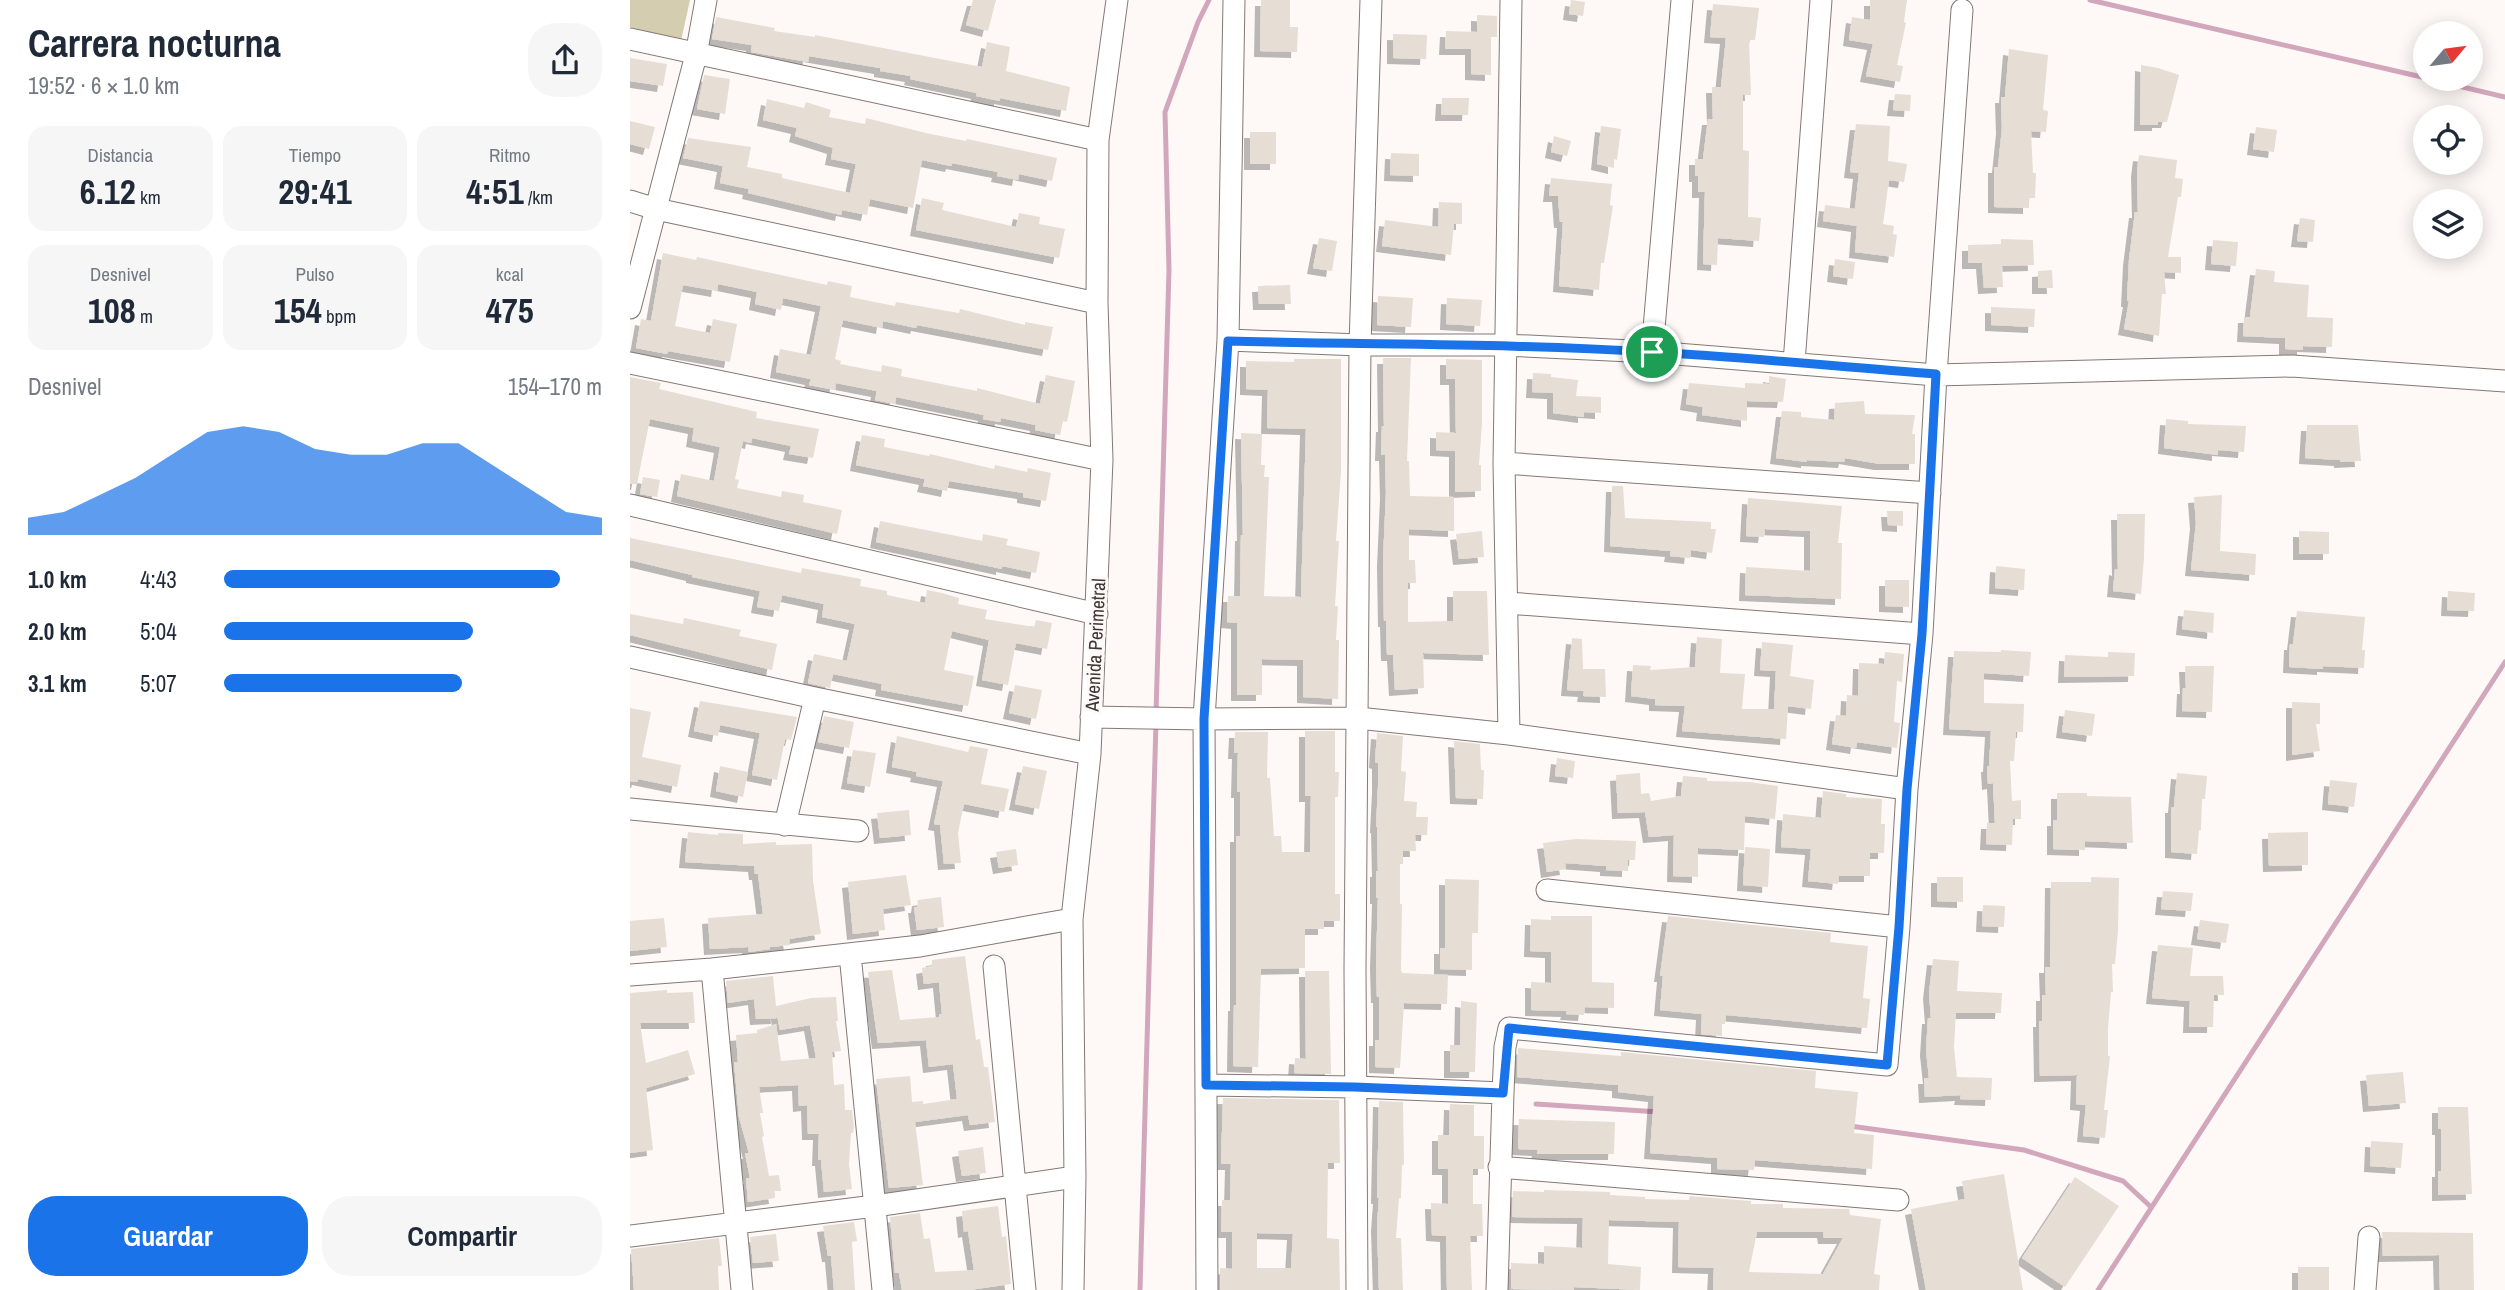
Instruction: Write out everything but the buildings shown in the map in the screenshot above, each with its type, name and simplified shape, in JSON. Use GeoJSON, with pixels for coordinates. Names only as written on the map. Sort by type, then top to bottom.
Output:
{"type":"FeatureCollection","features":[{"type":"Feature","properties":{"kind":"street"},"geometry":{"type":"LineString","coordinates":[[630,308],[696,55],[706,0]]}},
{"type":"Feature","properties":{"kind":"street","name":"Avenida Perimetral"},"geometry":{"type":"LineString","coordinates":[[1073,1290],[1075,1177],[1072,919],[1090,754],[1102,460],[1097,303],[1098,139],[1117,0]]}},
{"type":"Feature","properties":{"kind":"street"},"geometry":{"type":"LineString","coordinates":[[1207,1290],[1204,719],[1228,341],[1234,0]]}},
{"type":"Feature","properties":{"kind":"street"},"geometry":{"type":"LineString","coordinates":[[1357,1290],[1354,1087],[1360,345],[1371,0]]}},
{"type":"Feature","properties":{"kind":"street"},"geometry":{"type":"LineString","coordinates":[[1509,734],[1504,463],[1511,0]]}},
{"type":"Feature","properties":{"kind":"street"},"geometry":{"type":"LineString","coordinates":[[1652,352],[1682,0]]}},
{"type":"Feature","properties":{"kind":"street"},"geometry":{"type":"LineString","coordinates":[[1794,363],[1821,0]]}},
{"type":"Feature","properties":{"kind":"street"},"geometry":{"type":"LineString","coordinates":[[1497,1290],[1499,1167],[1509,1028],[1887,1065],[1907,789],[1922,634],[1936,374],[1962,10]]}},
{"type":"Feature","properties":{"kind":"street"},"geometry":{"type":"LineString","coordinates":[[630,39],[1098,139]]}},
{"type":"Feature","properties":{"kind":"street"},"geometry":{"type":"LineString","coordinates":[[630,201],[656,209],[1097,303]]}},
{"type":"Feature","properties":{"kind":"street"},"geometry":{"type":"LineString","coordinates":[[1228,341],[1360,345],[1506,345],[1652,352],[1936,374],[2292,366],[2505,381]]}},
{"type":"Feature","properties":{"kind":"street"},"geometry":{"type":"LineString","coordinates":[[630,363],[1102,460]]}},
{"type":"Feature","properties":{"kind":"street"},"geometry":{"type":"LineString","coordinates":[[1504,463],[1930,492]]}},
{"type":"Feature","properties":{"kind":"street"},"geometry":{"type":"LineString","coordinates":[[630,505],[1097,614]]}},
{"type":"Feature","properties":{"kind":"street"},"geometry":{"type":"LineString","coordinates":[[1508,603],[1922,634]]}},
{"type":"Feature","properties":{"kind":"street"},"geometry":{"type":"LineString","coordinates":[[630,657],[1090,754]]}},
{"type":"Feature","properties":{"kind":"street"},"geometry":{"type":"LineString","coordinates":[[785,825],[815,698]]}},
{"type":"Feature","properties":{"kind":"street"},"geometry":{"type":"LineString","coordinates":[[1091,717],[1358,718],[1509,734],[1907,789]]}},
{"type":"Feature","properties":{"kind":"street"},"geometry":{"type":"LineString","coordinates":[[630,809],[858,831]]}},
{"type":"Feature","properties":{"kind":"street"},"geometry":{"type":"LineString","coordinates":[[1547,890],[1899,927]]}},
{"type":"Feature","properties":{"kind":"street"},"geometry":{"type":"LineString","coordinates":[[630,975],[920,946],[1072,919]]}},
{"type":"Feature","properties":{"kind":"street"},"geometry":{"type":"LineString","coordinates":[[850,954],[883,1290]]}},
{"type":"Feature","properties":{"kind":"street"},"geometry":{"type":"LineString","coordinates":[[994,965],[1025,1290]]}},
{"type":"Feature","properties":{"kind":"street"},"geometry":{"type":"LineString","coordinates":[[712,968],[742,1290]]}},
{"type":"Feature","properties":{"kind":"street"},"geometry":{"type":"LineString","coordinates":[[1206,1085],[1503,1093]]}},
{"type":"Feature","properties":{"kind":"street"},"geometry":{"type":"LineString","coordinates":[[1499,1167],[1898,1200]]}},
{"type":"Feature","properties":{"kind":"street"},"geometry":{"type":"LineString","coordinates":[[630,1236],[875,1206],[1075,1177]]}},
{"type":"Feature","properties":{"kind":"street"},"geometry":{"type":"LineString","coordinates":[[2365,1290],[2369,1237]]}},
{"type":"Feature","properties":{"kind":"shaded area"},"geometry":{"type":"Polygon","coordinates":[[[630,0],[690,0],[681,41],[630,27],[630,0]]]}},
{"type":"Feature","properties":{"kind":"waterway"},"geometry":{"type":"LineString","coordinates":[[1156,713],[1169,270],[1165,112],[1198,22],[1209,0]]}},
{"type":"Feature","properties":{"kind":"waterway"},"geometry":{"type":"LineString","coordinates":[[2090,0],[2413,75]]}},
{"type":"Feature","properties":{"kind":"waterway"},"geometry":{"type":"LineString","coordinates":[[2480,91],[2505,97]]}},
{"type":"Feature","properties":{"kind":"waterway"},"geometry":{"type":"LineString","coordinates":[[2098,1290],[2505,662]]}},
{"type":"Feature","properties":{"kind":"waterway"},"geometry":{"type":"LineString","coordinates":[[1140,1290],[1156,722]]}},
{"type":"Feature","properties":{"kind":"waterway"},"geometry":{"type":"LineString","coordinates":[[1536,1104],[1659,1112]]}},
{"type":"Feature","properties":{"kind":"waterway"},"geometry":{"type":"LineString","coordinates":[[1850,1126],[2024,1150],[2123,1181],[2151,1207]]}},
{"type":"Feature","properties":{"kind":"route"},"geometry":{"type":"LineString","coordinates":[[1228,341],[1360,345],[1506,345],[1652,352],[1936,374],[1922,634],[1907,789],[1887,1065],[1509,1028],[1505,1047],[1503,1093],[1206,1085],[1204,719],[1228,341]]}}]}
